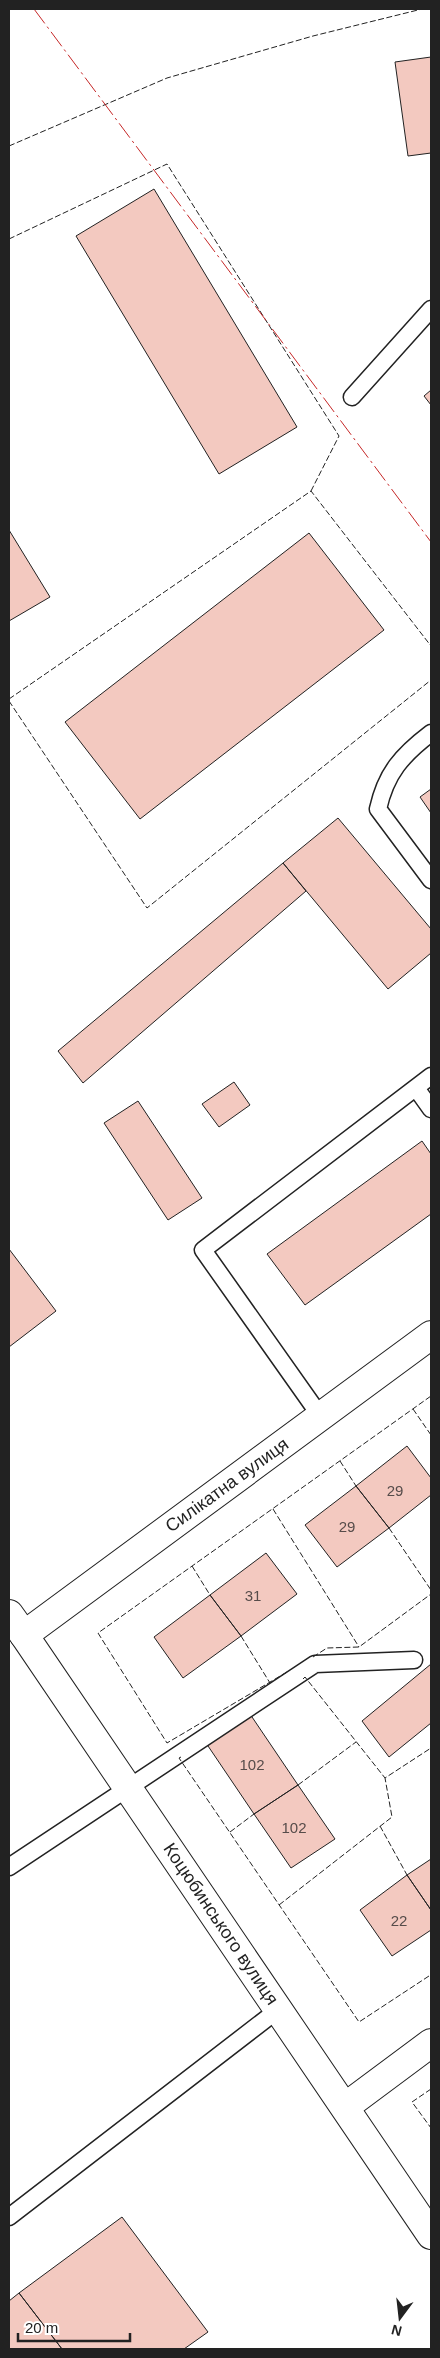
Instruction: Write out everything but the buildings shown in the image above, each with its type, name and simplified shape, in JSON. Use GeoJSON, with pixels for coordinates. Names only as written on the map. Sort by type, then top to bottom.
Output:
{"type":"FeatureCollection","features":[{"type":"Feature","properties":{"kind":"street","name":"Силікатна вулиця"},"geometry":{"type":"LineString","coordinates":[[16,1625],[321,1416],[431,1335]]}},
{"type":"Feature","properties":{"kind":"street","name":"Коцюбинського вулиця"},"geometry":{"type":"LineString","coordinates":[[16,1625],[431,2235]]}},
{"type":"Feature","properties":{"kind":"street"},"geometry":{"type":"LineString","coordinates":[[345,2107],[431,2043]]}},
{"type":"Feature","properties":{"kind":"lane"},"geometry":{"type":"LineString","coordinates":[[352,397],[431,309]]}},
{"type":"Feature","properties":{"kind":"lane"},"geometry":{"type":"LineString","coordinates":[[431,733],[396,765],[382,789],[378,810],[431,880]]}},
{"type":"Feature","properties":{"kind":"lane"},"geometry":{"type":"LineString","coordinates":[[321,1416],[203,1250],[431,1076]]}},
{"type":"Feature","properties":{"kind":"lane"},"geometry":{"type":"LineString","coordinates":[[416,1088],[431,1109]]}},
{"type":"Feature","properties":{"kind":"lane"},"geometry":{"type":"LineString","coordinates":[[9,1867],[127,1786],[315,1664],[414,1660]]}},
{"type":"Feature","properties":{"kind":"lane"},"geometry":{"type":"LineString","coordinates":[[9,2217],[279,2009]]}},
{"type":"Feature","properties":{"kind":"fence"},"geometry":{"type":"LineString","coordinates":[[9,146],[167,78],[313,36],[422,9]]}},
{"type":"Feature","properties":{"kind":"fence"},"geometry":{"type":"LineString","coordinates":[[9,239],[167,164],[339,436],[311,491]]}},
{"type":"Feature","properties":{"kind":"fence"},"geometry":{"type":"LineString","coordinates":[[9,699],[311,491],[431,646]]}},
{"type":"Feature","properties":{"kind":"fence"},"geometry":{"type":"LineString","coordinates":[[9,701],[147,908],[431,680]]}},
{"type":"Feature","properties":{"kind":"fence"},"geometry":{"type":"LineString","coordinates":[[287,1672],[167,1743],[98,1633],[431,1396]]}},
{"type":"Feature","properties":{"kind":"fence"},"geometry":{"type":"LineString","coordinates":[[413,1409],[431,1435]]}},
{"type":"Feature","properties":{"kind":"fence"},"geometry":{"type":"LineString","coordinates":[[340,1461],[356,1486]]}},
{"type":"Feature","properties":{"kind":"fence"},"geometry":{"type":"LineString","coordinates":[[273,1509],[359,1647]]}},
{"type":"Feature","properties":{"kind":"fence"},"geometry":{"type":"LineString","coordinates":[[389,1528],[431,1590]]}},
{"type":"Feature","properties":{"kind":"fence"},"geometry":{"type":"LineString","coordinates":[[192,1566],[210,1595]]}},
{"type":"Feature","properties":{"kind":"fence"},"geometry":{"type":"LineString","coordinates":[[313,1657],[327,1648],[359,1647],[431,1594]]}},
{"type":"Feature","properties":{"kind":"fence"},"geometry":{"type":"LineString","coordinates":[[241,1636],[270,1683]]}},
{"type":"Feature","properties":{"kind":"fence"},"geometry":{"type":"LineString","coordinates":[[303,1679],[305,1677],[385,1778],[431,1748]]}},
{"type":"Feature","properties":{"kind":"fence"},"geometry":{"type":"LineString","coordinates":[[298,1785],[356,1742]]}},
{"type":"Feature","properties":{"kind":"fence"},"geometry":{"type":"LineString","coordinates":[[181,1757],[179,1758],[359,2022],[429,1976],[431,1978]]}},
{"type":"Feature","properties":{"kind":"fence"},"geometry":{"type":"LineString","coordinates":[[279,1905],[392,1817],[385,1778]]}},
{"type":"Feature","properties":{"kind":"fence"},"geometry":{"type":"LineString","coordinates":[[230,1832],[254,1814]]}},
{"type":"Feature","properties":{"kind":"fence"},"geometry":{"type":"LineString","coordinates":[[380,1826],[407,1875]]}},
{"type":"Feature","properties":{"kind":"fence"},"geometry":{"type":"LineString","coordinates":[[431,2089],[412,2102],[431,2128]]}},
{"type":"Feature","properties":{"kind":"power"},"geometry":{"type":"LineString","coordinates":[[34,9],[431,542]]}}]}
